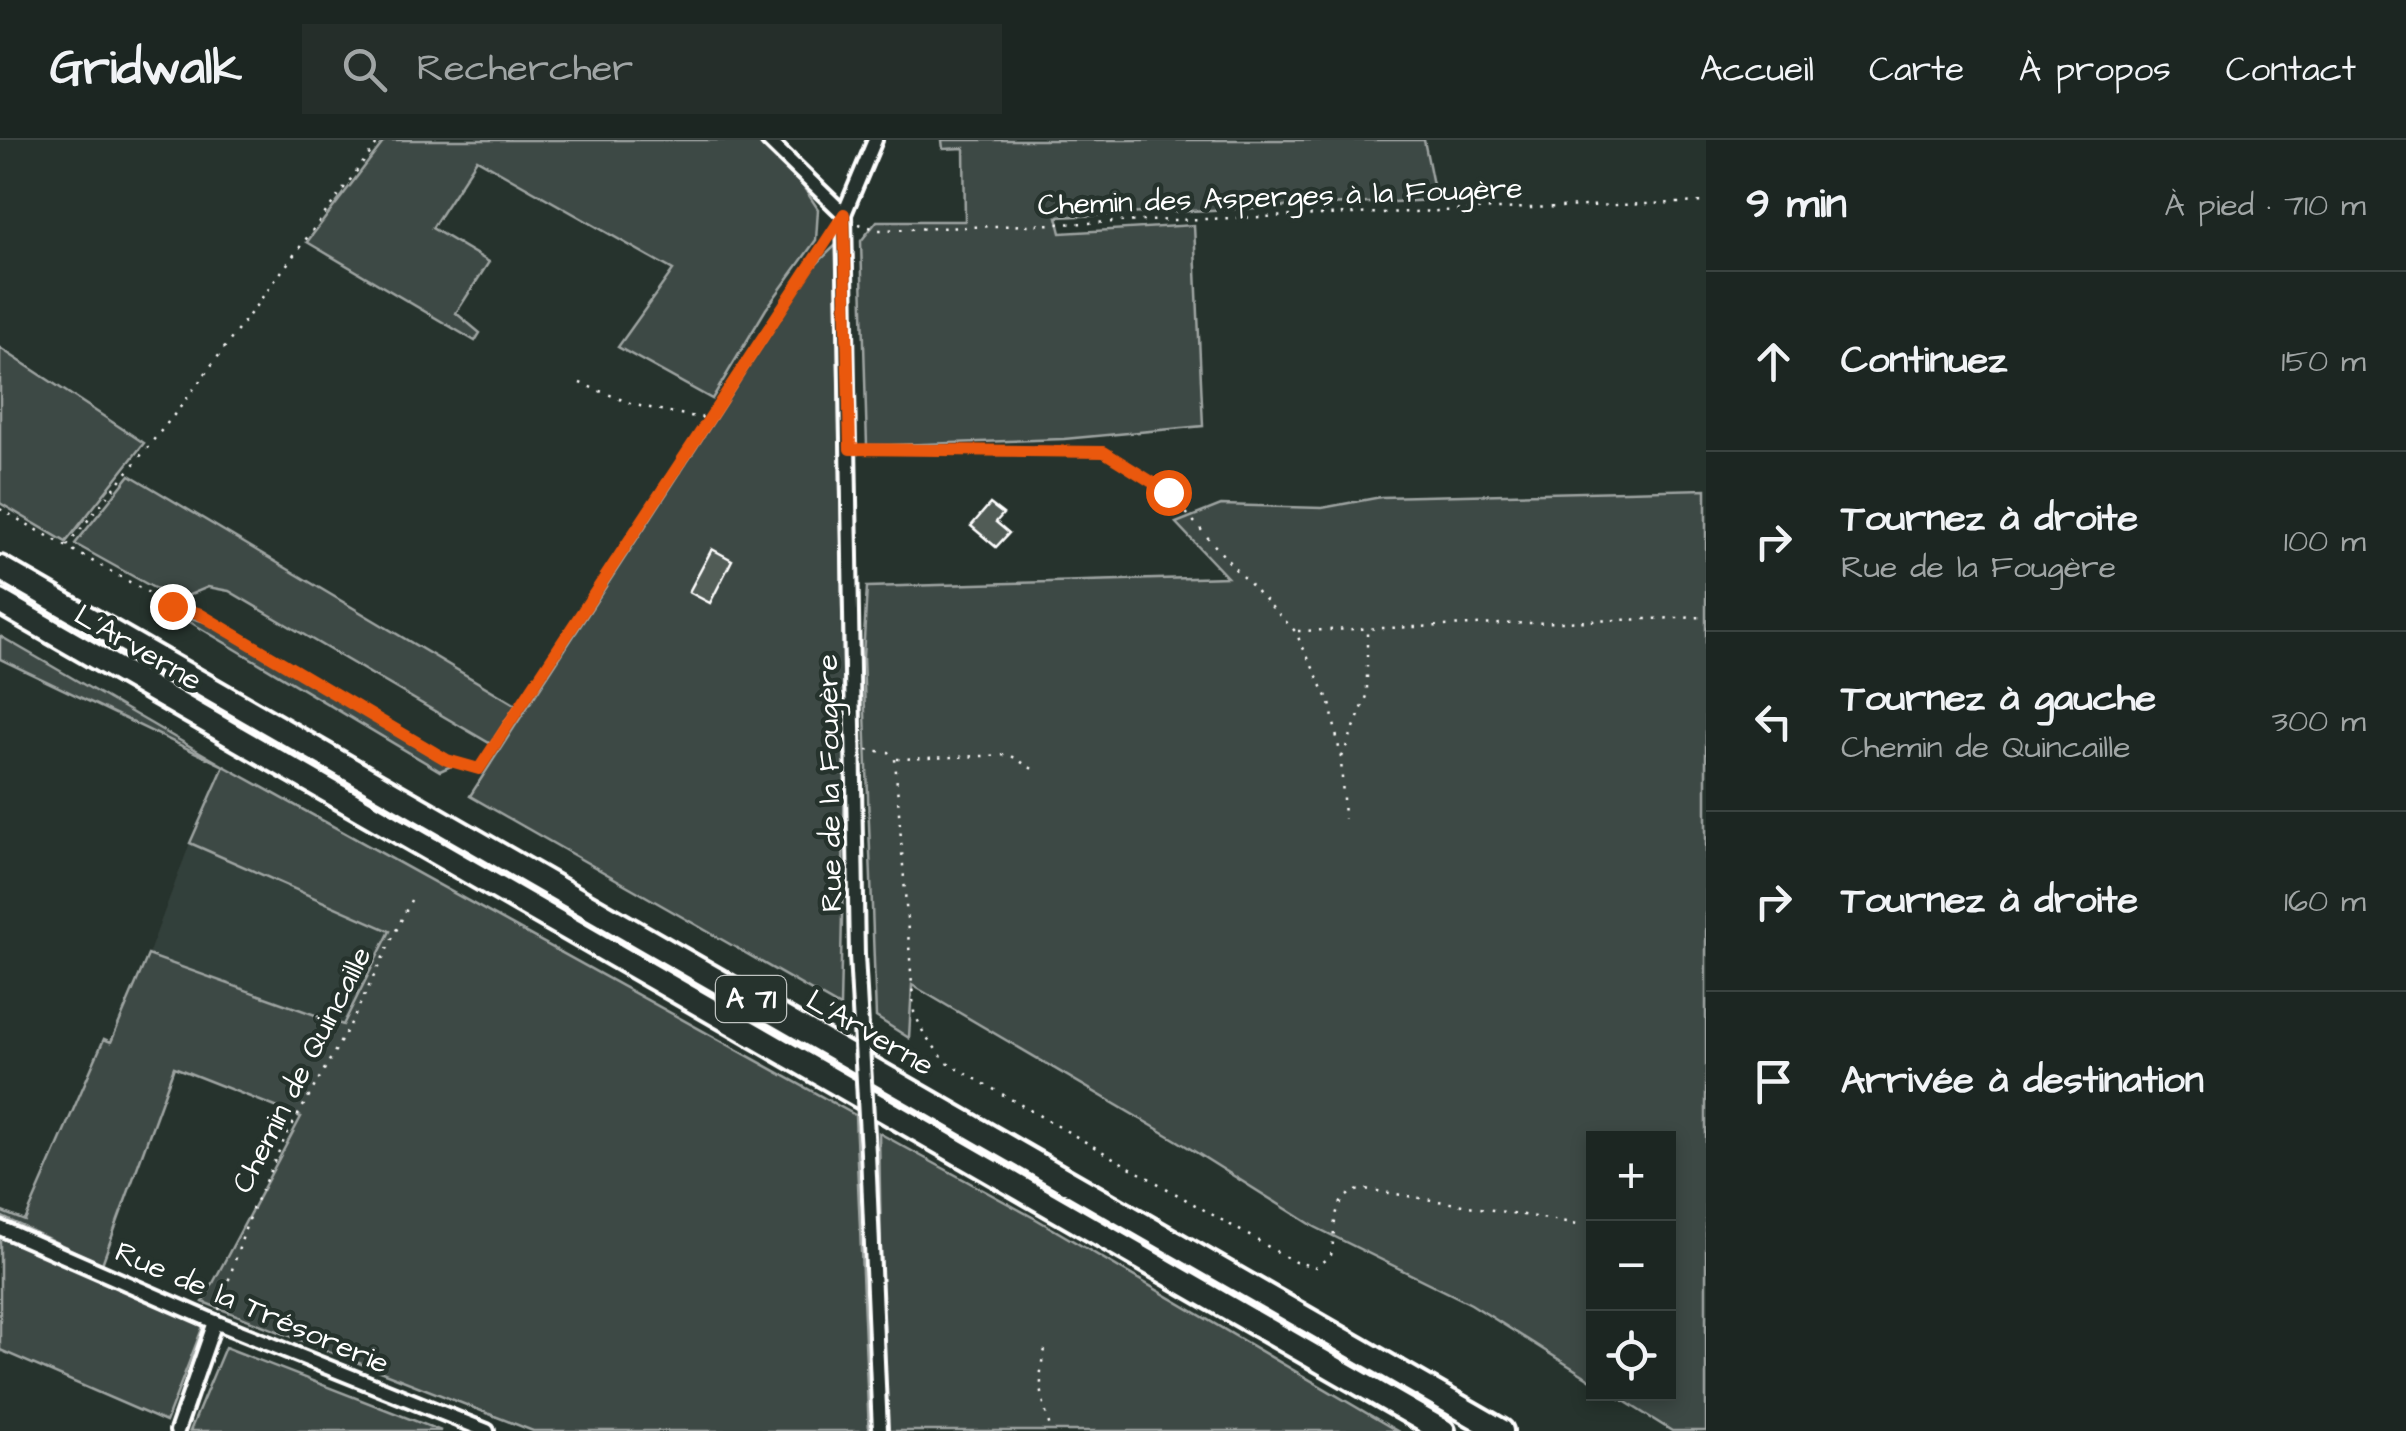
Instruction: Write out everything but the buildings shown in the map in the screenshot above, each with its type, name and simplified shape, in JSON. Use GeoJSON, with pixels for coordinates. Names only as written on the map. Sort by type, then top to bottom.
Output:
{"type":"FeatureCollection","features":[{"type":"Feature","properties":{"kind":"highway","name":"L'Arverne"},"geometry":{"type":"LineString","coordinates":[[0,568],[1501,1431]]}},
{"type":"Feature","properties":{"kind":"highway","name":"L'Arverne"},"geometry":{"type":"LineString","coordinates":[[0,602],[1442,1431]]}},
{"type":"Feature","properties":{"kind":"street"},"geometry":{"type":"LineString","coordinates":[[768,140],[844,214]]}},
{"type":"Feature","properties":{"kind":"street","name":"Rue de la Fougère"},"geometry":{"type":"LineString","coordinates":[[875,140],[844,214],[857,955],[880,1431]]}},
{"type":"Feature","properties":{"kind":"street","name":"Rue de la Trésorerie"},"geometry":{"type":"LineString","coordinates":[[0,1228],[215,1322],[486,1431]]}},
{"type":"Feature","properties":{"kind":"street"},"geometry":{"type":"LineString","coordinates":[[177,1431],[215,1322]]}},
{"type":"Feature","properties":{"kind":"path"},"geometry":{"type":"LineString","coordinates":[[66,547],[178,410],[380,140]]}},
{"type":"Feature","properties":{"kind":"path","name":"Chemin des Asperges à la Fougère"},"geometry":{"type":"LineString","coordinates":[[856,224],[879,230],[1706,202]]}},
{"type":"Feature","properties":{"kind":"path"},"geometry":{"type":"LineString","coordinates":[[0,508],[172,606],[198,613],[447,760],[479,769],[844,214]]}},
{"type":"Feature","properties":{"kind":"path"},"geometry":{"type":"LineString","coordinates":[[580,383],[635,404],[700,418],[710,414]]}},
{"type":"Feature","properties":{"kind":"path"},"geometry":{"type":"LineString","coordinates":[[850,449],[1104,452],[1168,492],[1295,630],[1330,703],[1342,758],[1344,819]]}},
{"type":"Feature","properties":{"kind":"path"},"geometry":{"type":"LineString","coordinates":[[1295,630],[1706,617]]}},
{"type":"Feature","properties":{"kind":"path"},"geometry":{"type":"LineString","coordinates":[[1342,758],[1367,696],[1367,628]]}},
{"type":"Feature","properties":{"kind":"path"},"geometry":{"type":"LineString","coordinates":[[854,750],[889,752],[895,759],[914,1012],[924,1034],[946,1062],[1296,1262],[1316,1267],[1330,1255],[1338,1206],[1353,1191],[1365,1189],[1578,1224]]}},
{"type":"Feature","properties":{"kind":"path"},"geometry":{"type":"LineString","coordinates":[[895,759],[1010,755],[1034,770]]}},
{"type":"Feature","properties":{"kind":"path","name":"Chemin de Quincaille"},"geometry":{"type":"LineString","coordinates":[[215,1322],[250,1214],[286,1136],[350,1025],[413,896]]}},
{"type":"Feature","properties":{"kind":"path"},"geometry":{"type":"LineString","coordinates":[[1045,1350],[1040,1371],[1041,1395],[1051,1431]]}},
{"type":"Feature","properties":{"kind":"shaded area"},"geometry":{"type":"Polygon","coordinates":[[[385,140],[760,140],[795,174],[818,209],[816,240],[766,309],[712,399],[618,347],[673,270],[477,159],[432,228],[489,262],[456,313],[480,333],[475,341],[307,242],[385,140]]]}},
{"type":"Feature","properties":{"kind":"shaded area"},"geometry":{"type":"Polygon","coordinates":[[[942,140],[1424,140],[1436,200],[1057,217],[1061,233],[1194,225],[1203,426],[1064,439],[867,446],[861,241],[877,221],[965,221],[964,148],[943,149],[942,140]]]}},
{"type":"Feature","properties":{"kind":"shaded area"},"geometry":{"type":"Polygon","coordinates":[[[836,245],[845,777],[840,1007],[470,796],[810,270],[836,245]]]}},
{"type":"Feature","properties":{"kind":"shaded area"},"geometry":{"type":"Polygon","coordinates":[[[0,348],[144,443],[66,542],[0,503],[0,348]]]}},
{"type":"Feature","properties":{"kind":"shaded area"},"geometry":{"type":"Polygon","coordinates":[[[130,475],[516,705],[491,744],[229,591],[208,587],[180,599],[75,544],[130,475]]]}},
{"type":"Feature","properties":{"kind":"shaded area"},"geometry":{"type":"Polygon","coordinates":[[[1706,489],[1706,1431],[1672,1431],[1624,1401],[1676,1401],[1676,1131],[1586,1131],[1586,1377],[1471,1304],[1315,1227],[1178,1141],[912,985],[909,1038],[876,1017],[863,657],[867,587],[1227,577],[1176,523],[1221,505],[1322,508],[1381,497],[1706,489]]]}},
{"type":"Feature","properties":{"kind":"shaded area"},"geometry":{"type":"Polygon","coordinates":[[[180,616],[208,622],[451,766],[440,771],[180,616]]]}},
{"type":"Feature","properties":{"kind":"shaded area"},"geometry":{"type":"Polygon","coordinates":[[[0,636],[224,766],[0,659],[0,636]]]}},
{"type":"Feature","properties":{"kind":"shaded area"},"geometry":{"type":"Polygon","coordinates":[[[224,766],[855,1115],[869,1431],[533,1431],[203,1302],[301,1117],[174,1067],[102,1264],[0,1216],[0,1211],[25,1221],[104,1039],[111,1042],[148,955],[343,1025],[390,931],[190,843],[224,766]]]}},
{"type":"Feature","properties":{"kind":"shaded area"},"geometry":{"type":"Polygon","coordinates":[[[190,843],[390,931],[343,1025],[148,955],[190,843]]]}},
{"type":"Feature","properties":{"kind":"shaded area"},"geometry":{"type":"Polygon","coordinates":[[[879,1133],[1036,1219],[1397,1431],[884,1431],[879,1133]]]}},
{"type":"Feature","properties":{"kind":"shaded area"},"geometry":{"type":"Polygon","coordinates":[[[0,1235],[205,1321],[166,1422],[0,1350],[0,1235]]]}},
{"type":"Feature","properties":{"kind":"shaded area"},"geometry":{"type":"Polygon","coordinates":[[[225,1347],[441,1431],[190,1431],[225,1347]]]}},
{"type":"Feature","properties":{"kind":"route"},"geometry":{"type":"LineString","coordinates":[[172,606],[198,613],[447,760],[479,769],[844,214],[850,449],[1104,452],[1168,492]]}}]}
